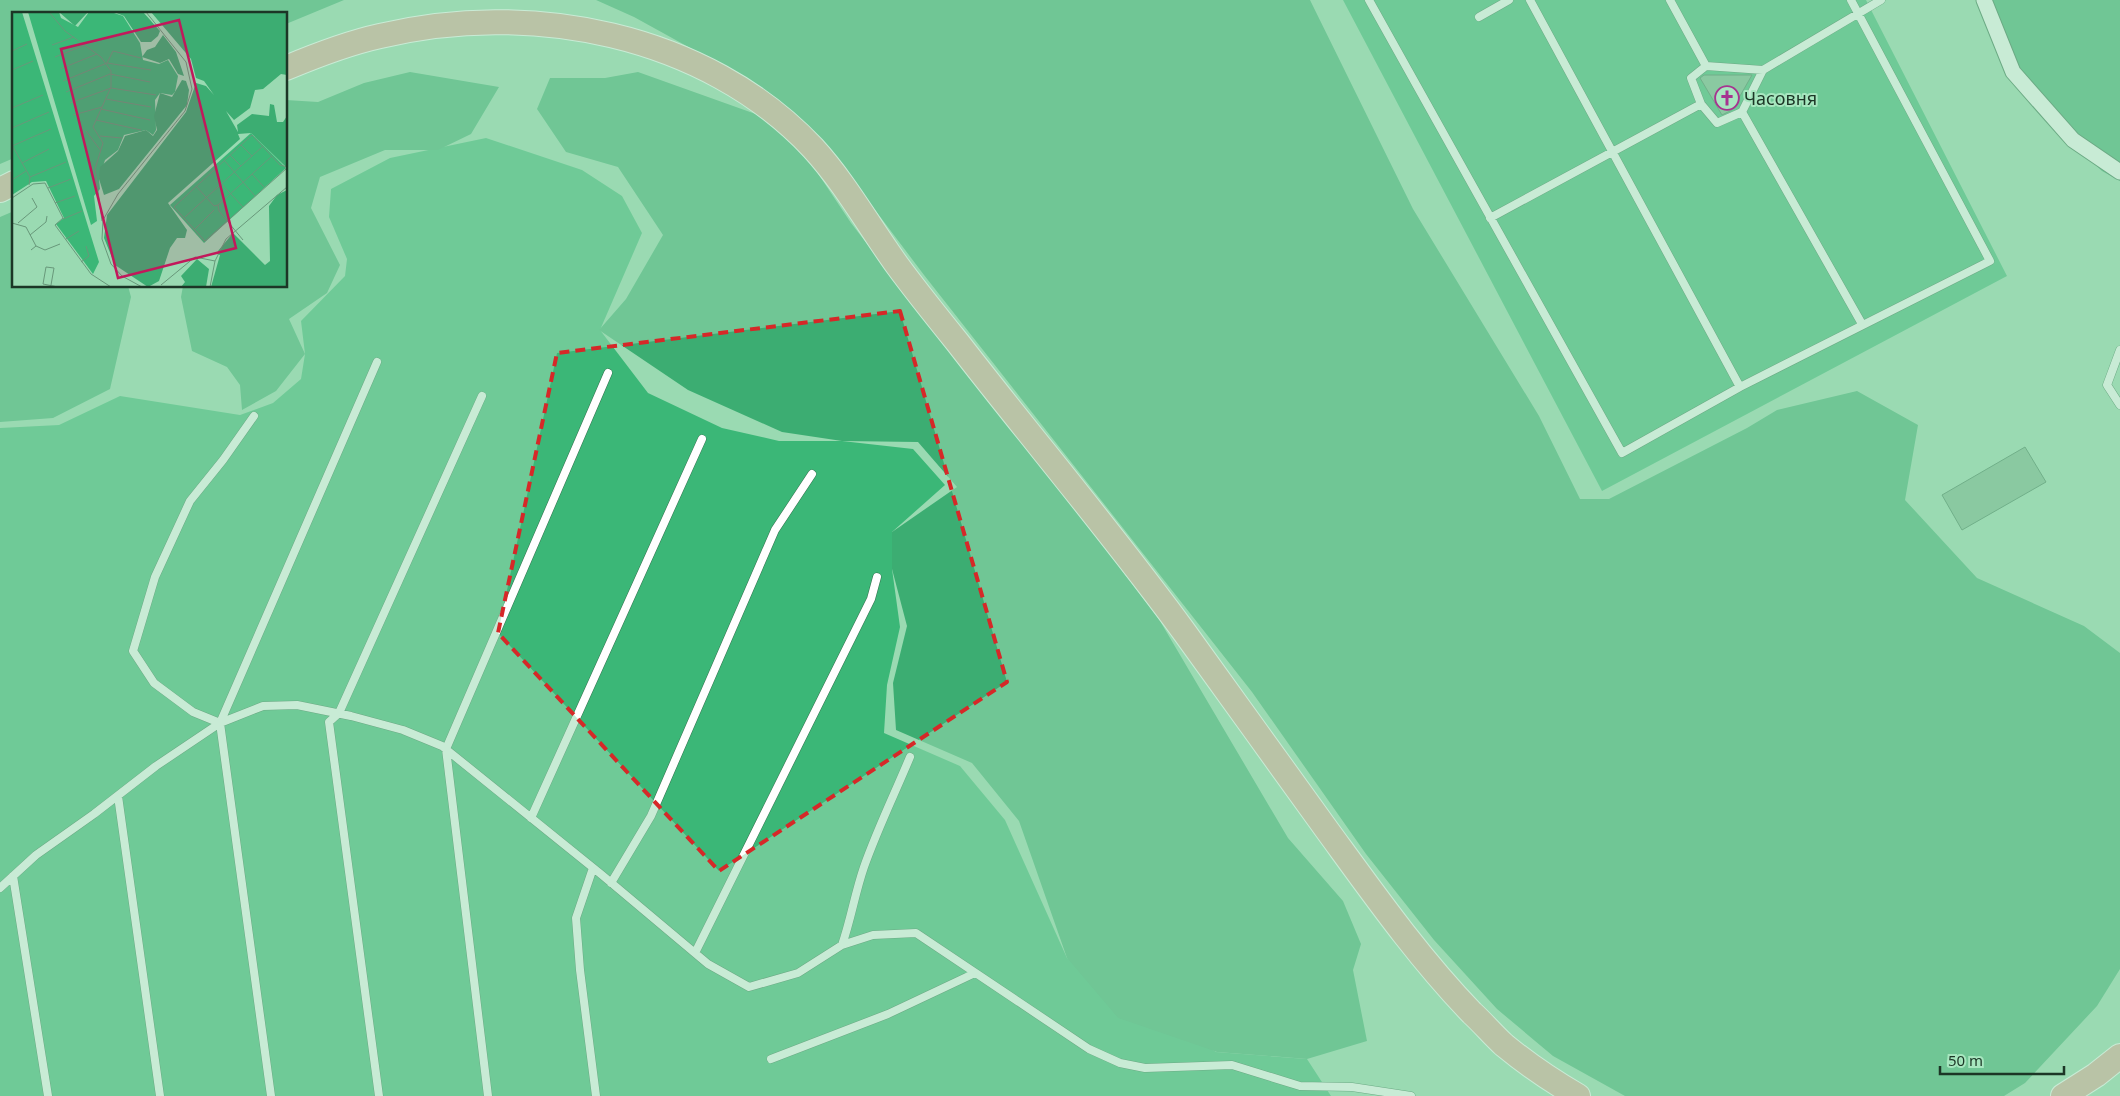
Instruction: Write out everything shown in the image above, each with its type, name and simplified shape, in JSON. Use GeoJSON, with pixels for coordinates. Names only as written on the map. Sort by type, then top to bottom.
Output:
{"type":"FeatureCollection","features":[{"type":"Feature","properties":{"kind":"main road"},"geometry":{"type":"LineString","coordinates":[[288,67],[323,53],[380,35],[454,24],[520,22],[591,31],[634,42],[674,56],[756,97],[815,150],[840,181],[897,265],[1160,598],[1391,918],[1450,990],[1503,1044],[1556,1083],[1578,1096]]}},
{"type":"Feature","properties":{"kind":"main road"},"geometry":{"type":"LineString","coordinates":[[0,190],[12,184]]}},
{"type":"Feature","properties":{"kind":"main road"},"geometry":{"type":"LineString","coordinates":[[2063,1096],[2096,1075],[2120,1056]]}},
{"type":"Feature","properties":{"kind":"street"},"geometry":{"type":"LineString","coordinates":[[1984,0],[2014,72],[2073,140],[2120,172]]}},
{"type":"Feature","properties":{"kind":"lane"},"geometry":{"type":"LineString","coordinates":[[1370,0],[1622,453],[1740,387],[1990,261],[1851,0]]}},
{"type":"Feature","properties":{"kind":"lane"},"geometry":{"type":"LineString","coordinates":[[1479,17],[1509,0]]}},
{"type":"Feature","properties":{"kind":"lane"},"geometry":{"type":"LineString","coordinates":[[1530,0],[1740,387]]}},
{"type":"Feature","properties":{"kind":"lane"},"geometry":{"type":"LineString","coordinates":[[1670,0],[1706,66]]}},
{"type":"Feature","properties":{"kind":"lane"},"geometry":{"type":"LineString","coordinates":[[1763,70],[1706,66],[1691,78],[1701,104],[1717,123],[1742,112],[1763,70],[1858,12],[1882,0]]}},
{"type":"Feature","properties":{"kind":"lane"},"geometry":{"type":"LineString","coordinates":[[1490,218],[1701,104]]}},
{"type":"Feature","properties":{"kind":"lane"},"geometry":{"type":"LineString","coordinates":[[1742,112],[1862,324]]}},
{"type":"Feature","properties":{"kind":"lane"},"geometry":{"type":"LineString","coordinates":[[2120,350],[2107,385],[2120,405]]}},
{"type":"Feature","properties":{"kind":"lane"},"geometry":{"type":"LineString","coordinates":[[271,1096],[220,724],[378,362]]}},
{"type":"Feature","properties":{"kind":"lane"},"geometry":{"type":"LineString","coordinates":[[488,1096],[446,749],[608,372]]}},
{"type":"Feature","properties":{"kind":"lane"},"geometry":{"type":"LineString","coordinates":[[379,1096],[329,722],[339,713],[482,396]]}},
{"type":"Feature","properties":{"kind":"lane"},"geometry":{"type":"LineString","coordinates":[[220,724],[193,712],[154,683],[133,651],[156,577],[190,501],[223,460],[254,416]]}},
{"type":"Feature","properties":{"kind":"lane"},"geometry":{"type":"LineString","coordinates":[[531,818],[702,439]]}},
{"type":"Feature","properties":{"kind":"lane"},"geometry":{"type":"LineString","coordinates":[[611,883],[651,816],[775,530],[812,474]]}},
{"type":"Feature","properties":{"kind":"lane"},"geometry":{"type":"LineString","coordinates":[[696,953],[871,599],[877,577]]}},
{"type":"Feature","properties":{"kind":"lane"},"geometry":{"type":"LineString","coordinates":[[0,888],[36,855],[156,766],[220,724],[263,706],[297,705],[339,713],[402,730],[446,749],[708,964],[749,988],[798,973],[842,945],[873,935],[916,934],[1089,1049],[1120,1063],[1145,1068],[1232,1066],[1300,1086],[1352,1087],[1411,1096]]}},
{"type":"Feature","properties":{"kind":"lane"},"geometry":{"type":"LineString","coordinates":[[842,945],[853,914],[855,898],[865,866],[910,757]]}},
{"type":"Feature","properties":{"kind":"lane"},"geometry":{"type":"LineString","coordinates":[[118,796],[160,1096]]}},
{"type":"Feature","properties":{"kind":"lane"},"geometry":{"type":"LineString","coordinates":[[593,868],[576,918],[580,970],[596,1096]]}},
{"type":"Feature","properties":{"kind":"lane"},"geometry":{"type":"LineString","coordinates":[[13,876],[48,1096]]}},
{"type":"Feature","properties":{"kind":"lane"},"geometry":{"type":"LineString","coordinates":[[771,1059],[888,1014],[975,973]]}},
{"type":"Feature","properties":{"kind":"highlighted area"},"geometry":{"type":"Polygon","coordinates":[[[900,311],[1007,682],[719,871],[498,633],[557,353],[900,311]]]}},
{"type":"Feature","properties":{"kind":"green space"},"geometry":{"type":"Polygon","coordinates":[[[0,0],[344,0],[288,23],[288,12],[12,12],[12,159],[0,164],[0,0]]]}},
{"type":"Feature","properties":{"kind":"green space"},"geometry":{"type":"Polygon","coordinates":[[[596,0],[1310,0],[1413,209],[1539,416],[1580,499],[1609,499],[1747,428],[1777,410],[1857,391],[1918,425],[1905,500],[1977,578],[2084,626],[2120,653],[2120,969],[2097,1006],[2025,1083],[2004,1096],[1625,1096],[1553,1056],[1497,1009],[1434,940],[1366,854],[1252,692],[924,275],[857,186],[732,71],[634,17],[596,0]]]}},
{"type":"Feature","properties":{"kind":"green space"},"geometry":{"type":"Polygon","coordinates":[[[1343,0],[1866,0],[2007,276],[1602,491],[1343,0]]]}},
{"type":"Feature","properties":{"kind":"green space"},"geometry":{"type":"Polygon","coordinates":[[[1980,0],[2120,0],[2120,181],[2102,171],[2044,117],[1980,0]]]}},
{"type":"Feature","properties":{"kind":"green space"},"geometry":{"type":"Polygon","coordinates":[[[410,72],[499,87],[471,134],[438,150],[385,150],[320,177],[311,208],[340,265],[327,293],[289,319],[305,354],[276,391],[242,410],[240,385],[227,367],[192,351],[181,297],[183,288],[288,288],[288,100],[318,102],[364,83],[410,72]]]}},
{"type":"Feature","properties":{"kind":"green space"},"geometry":{"type":"Polygon","coordinates":[[[638,72],[767,118],[811,163],[851,223],[964,370],[1071,503],[1160,621],[1288,838],[1343,901],[1361,944],[1353,970],[1367,1041],[1307,1059],[1217,1052],[1118,1018],[1067,958],[1019,821],[972,763],[896,730],[893,683],[907,626],[892,569],[892,532],[957,487],[918,442],[842,441],[782,432],[688,390],[599,330],[626,299],[663,235],[618,167],[566,152],[537,109],[550,78],[605,78],[638,72]]]}},
{"type":"Feature","properties":{"kind":"green space"},"geometry":{"type":"Polygon","coordinates":[[[486,138],[582,170],[622,196],[642,233],[600,330],[648,393],[722,428],[779,441],[842,441],[913,449],[945,485],[892,532],[892,569],[900,627],[887,685],[884,733],[960,766],[1005,820],[1067,958],[1216,1052],[1307,1059],[1331,1096],[0,1096],[0,428],[59,425],[120,396],[240,415],[273,403],[301,379],[305,354],[301,321],[345,276],[347,259],[329,217],[331,189],[390,158],[486,138]]]}},
{"type":"Feature","properties":{"kind":"green space"},"geometry":{"type":"Polygon","coordinates":[[[12,212],[12,288],[129,288],[131,297],[110,389],[53,418],[0,422],[0,217],[12,212]]]}},
{"type":"Feature","properties":{"kind":"building","name":"Часовня"},"geometry":{"type":"Polygon","coordinates":[[[1704,75],[1752,75],[1732,110],[1722,115],[1700,78],[1704,75]]]}},
{"type":"Feature","properties":{"kind":"building"},"geometry":{"type":"Polygon","coordinates":[[[2025,447],[2046,482],[1962,530],[1942,495],[2025,447]]]}},
{"type":"Feature","properties":{"kind":"place","name":"Часовня"},"geometry":{"type":"Point","coordinates":[1727,98]}}]}
